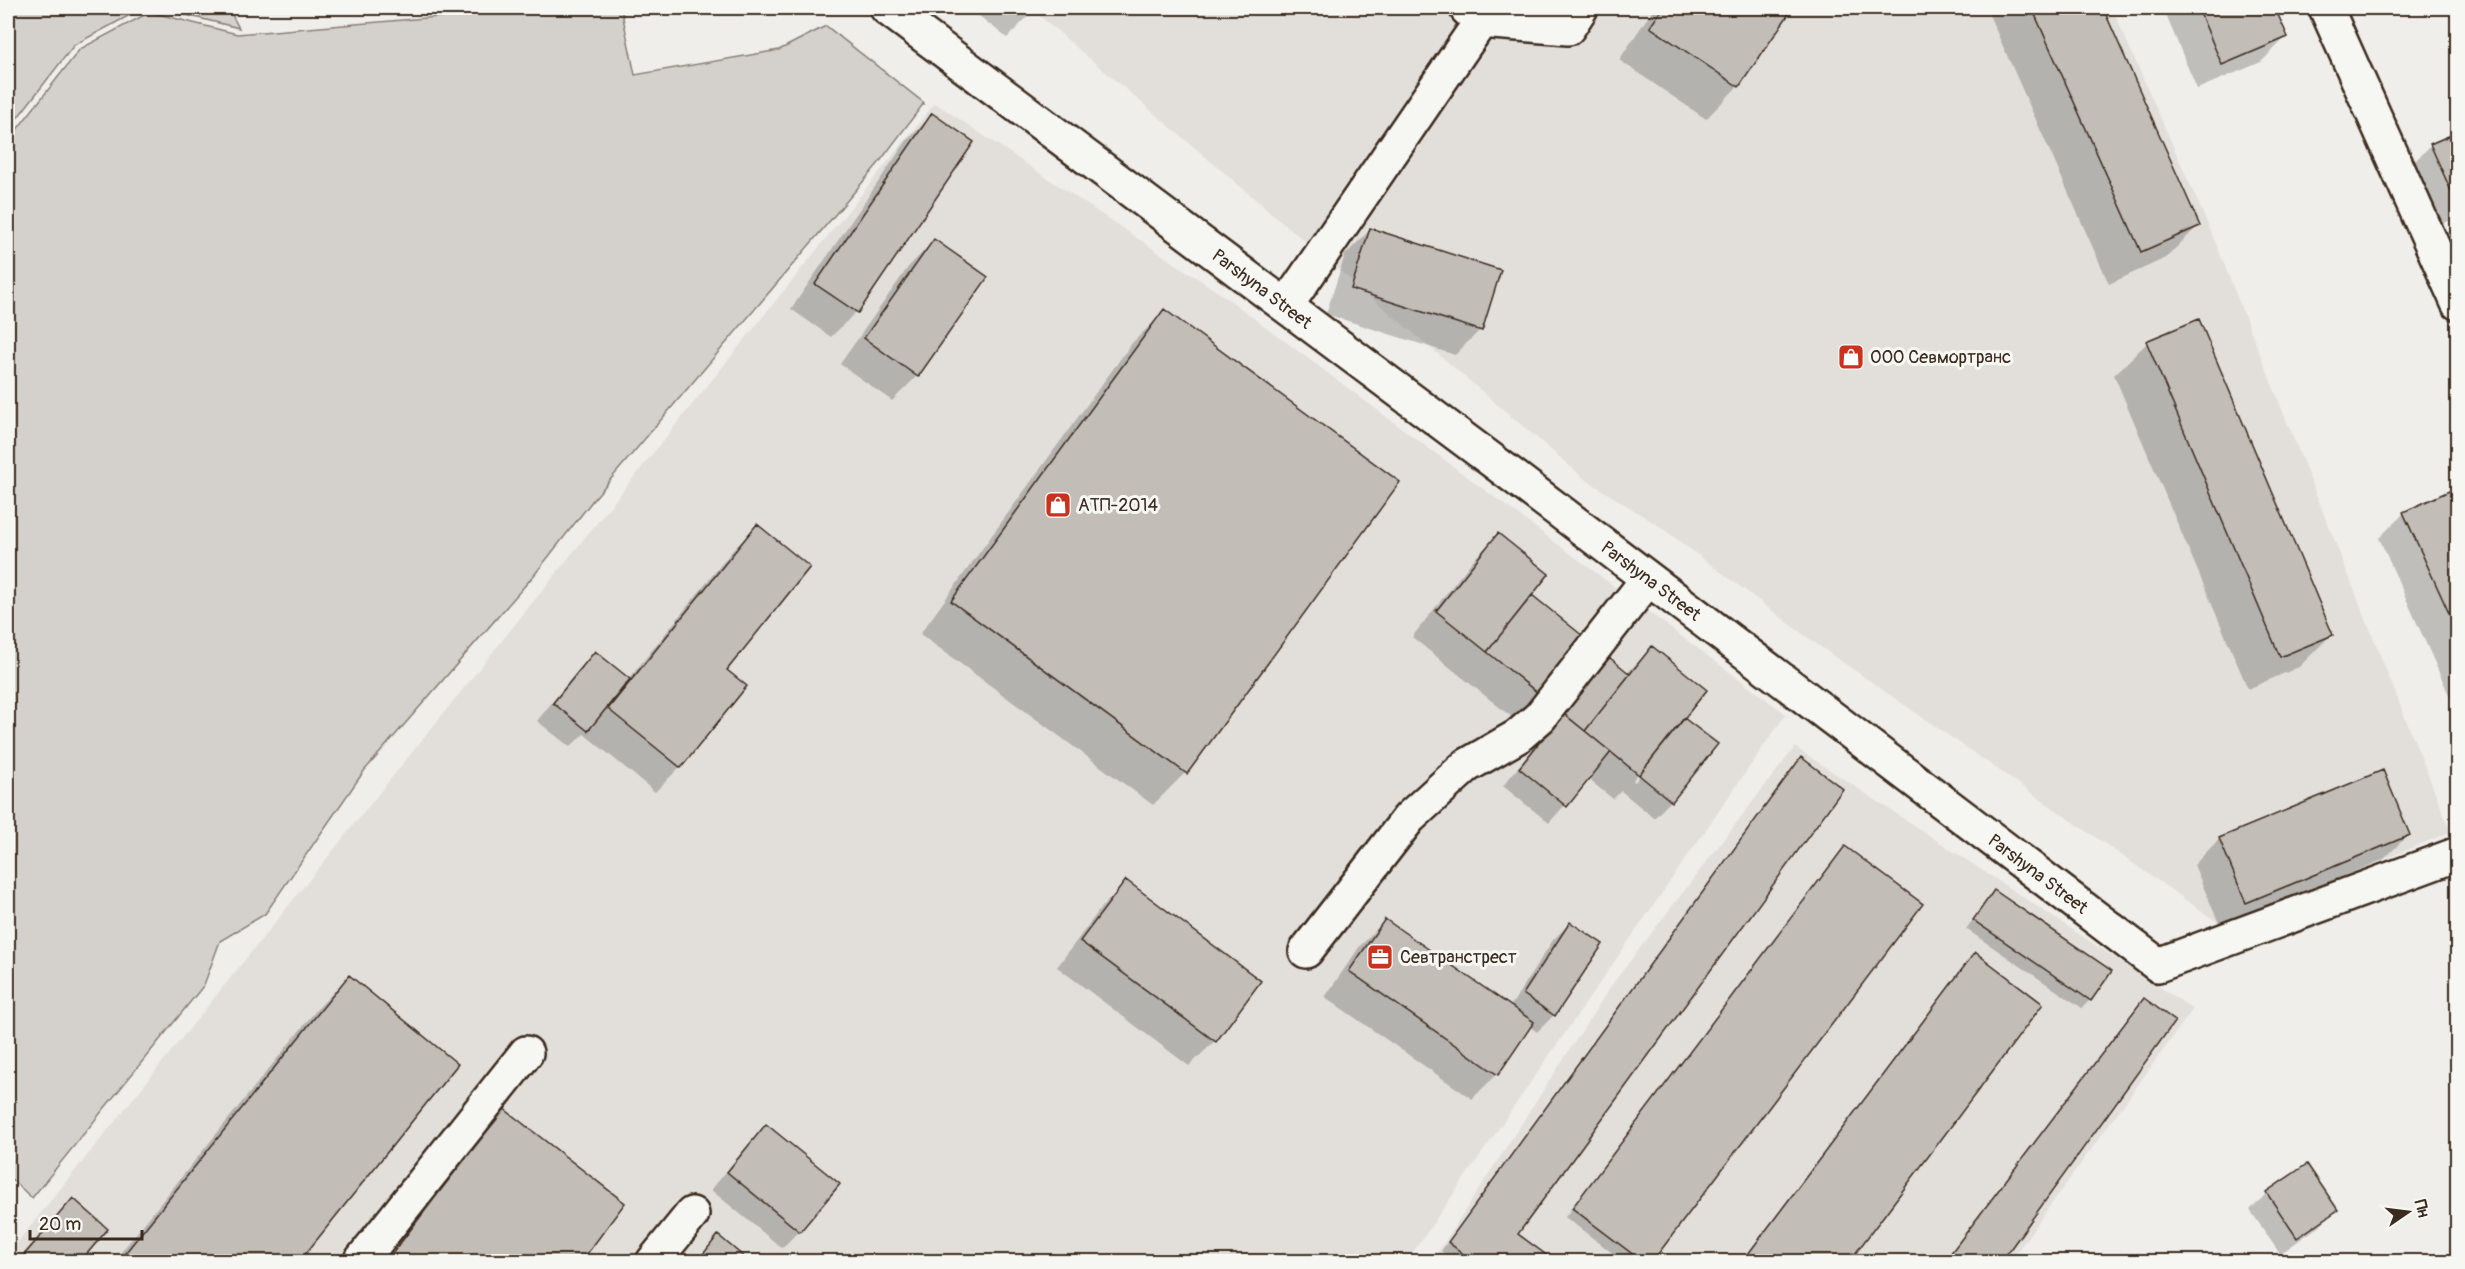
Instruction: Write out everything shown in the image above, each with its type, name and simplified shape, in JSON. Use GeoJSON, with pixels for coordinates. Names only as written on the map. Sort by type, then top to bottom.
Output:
{"type":"FeatureCollection","features":[{"type":"Feature","properties":{"kind":"street","name":"Parshyna Street"},"geometry":{"type":"LineString","coordinates":[[887,8],[1286,306],[2157,965],[2457,854]]}},
{"type":"Feature","properties":{"kind":"street"},"geometry":{"type":"LineString","coordinates":[[1286,306],[1479,12],[1568,28],[1581,8]]}},
{"type":"Feature","properties":{"kind":"street"},"geometry":{"type":"LineString","coordinates":[[2326,8],[2457,303]]}},
{"type":"Feature","properties":{"kind":"street"},"geometry":{"type":"LineString","coordinates":[[1306,951],[1409,818],[1466,766],[1518,736],[1540,717],[1648,579]]}},
{"type":"Feature","properties":{"kind":"street"},"geometry":{"type":"LineString","coordinates":[[360,1262],[526,1053]]}},
{"type":"Feature","properties":{"kind":"street"},"geometry":{"type":"LineString","coordinates":[[653,1262],[692,1214]]}},
{"type":"Feature","properties":{"kind":"shaded area"},"geometry":{"type":"Polygon","coordinates":[[[8,8],[143,8],[74,45],[8,130],[8,8]]]}},
{"type":"Feature","properties":{"kind":"shaded area"},"geometry":{"type":"Polygon","coordinates":[[[158,8],[228,8],[239,28],[158,8]]]}},
{"type":"Feature","properties":{"kind":"shaded area"},"geometry":{"type":"Polygon","coordinates":[[[544,8],[621,8],[635,75],[779,50],[826,26],[924,103],[878,164],[593,500],[535,574],[364,771],[265,914],[220,941],[204,985],[32,1198],[8,1178],[8,141],[80,49],[150,12],[237,34],[544,8]]]}},
{"type":"Feature","properties":{"kind":"shaded area","name":"ООО Севмортранс"},"geometry":{"type":"Polygon","coordinates":[[[1030,8],[2112,8],[2212,234],[2451,832],[2222,925],[1815,643],[1662,528],[1585,479],[1030,8]]]}},
{"type":"Feature","properties":{"kind":"shaded area","name":"АТП-2014"},"geometry":{"type":"Polygon","coordinates":[[[935,103],[1224,296],[1786,714],[1407,1261],[8,1262],[8,1254],[935,103]]]}},
{"type":"Feature","properties":{"kind":"shaded area"},"geometry":{"type":"Polygon","coordinates":[[[1795,747],[2193,1009],[2010,1261],[1444,1262],[1436,1255],[1613,983],[1795,747]]]}},
{"type":"Feature","properties":{"kind":"building"},"geometry":{"type":"Polygon","coordinates":[[[1025,8],[1038,8],[1033,14],[1025,8]]]}},
{"type":"Feature","properties":{"kind":"building"},"geometry":{"type":"Polygon","coordinates":[[[1663,8],[1793,8],[1739,87],[1650,27],[1663,8]]]}},
{"type":"Feature","properties":{"kind":"building"},"geometry":{"type":"Polygon","coordinates":[[[2032,8],[2103,8],[2200,226],[2141,252],[2032,8]]]}},
{"type":"Feature","properties":{"kind":"building"},"geometry":{"type":"Polygon","coordinates":[[[2198,8],[2275,8],[2288,37],[2222,65],[2198,8]]]}},
{"type":"Feature","properties":{"kind":"building"},"geometry":{"type":"Polygon","coordinates":[[[932,113],[974,142],[858,313],[815,284],[932,113]]]}},
{"type":"Feature","properties":{"kind":"building"},"geometry":{"type":"Polygon","coordinates":[[[2458,132],[2458,204],[2457,204],[2430,144],[2458,132]]]}},
{"type":"Feature","properties":{"kind":"building"},"geometry":{"type":"Polygon","coordinates":[[[1370,228],[1501,270],[1482,331],[1351,289],[1370,228]]]}},
{"type":"Feature","properties":{"kind":"building"},"geometry":{"type":"Polygon","coordinates":[[[934,239],[988,277],[918,377],[864,338],[934,239]]]}},
{"type":"Feature","properties":{"kind":"building"},"geometry":{"type":"Polygon","coordinates":[[[1164,309],[1400,482],[1187,774],[951,601],[1164,309]]]}},
{"type":"Feature","properties":{"kind":"building"},"geometry":{"type":"Polygon","coordinates":[[[2199,319],[2333,635],[2280,657],[2146,341],[2199,319]]]}},
{"type":"Feature","properties":{"kind":"building"},"geometry":{"type":"Polygon","coordinates":[[[2458,487],[2458,633],[2403,512],[2458,487]]]}},
{"type":"Feature","properties":{"kind":"building"},"geometry":{"type":"Polygon","coordinates":[[[757,524],[810,567],[727,670],[747,686],[681,768],[608,709],[757,524]]]}},
{"type":"Feature","properties":{"kind":"building"},"geometry":{"type":"Polygon","coordinates":[[[1498,533],[1549,574],[1487,652],[1436,611],[1498,533]]]}},
{"type":"Feature","properties":{"kind":"building"},"geometry":{"type":"Polygon","coordinates":[[[1532,595],[1630,674],[1585,731],[1487,652],[1532,595]]]}},
{"type":"Feature","properties":{"kind":"building"},"geometry":{"type":"Polygon","coordinates":[[[1652,646],[1707,690],[1639,775],[1585,731],[1652,646]]]}},
{"type":"Feature","properties":{"kind":"building"},"geometry":{"type":"Polygon","coordinates":[[[595,651],[630,679],[588,731],[553,703],[595,651]]]}},
{"type":"Feature","properties":{"kind":"building"},"geometry":{"type":"Polygon","coordinates":[[[1563,713],[1611,752],[1567,807],[1519,768],[1563,713]]]}},
{"type":"Feature","properties":{"kind":"building"},"geometry":{"type":"Polygon","coordinates":[[[1684,718],[1718,744],[1672,802],[1639,775],[1684,718]]]}},
{"type":"Feature","properties":{"kind":"building"},"geometry":{"type":"Polygon","coordinates":[[[1801,757],[1843,789],[1518,1234],[1556,1262],[1474,1262],[1448,1242],[1801,757]]]}},
{"type":"Feature","properties":{"kind":"building"},"geometry":{"type":"Polygon","coordinates":[[[2383,770],[2410,835],[2246,903],[2219,838],[2383,770]]]}},
{"type":"Feature","properties":{"kind":"building"},"geometry":{"type":"Polygon","coordinates":[[[1845,846],[1923,904],[1652,1262],[1643,1262],[1572,1208],[1845,846]]]}},
{"type":"Feature","properties":{"kind":"building"},"geometry":{"type":"Polygon","coordinates":[[[1126,880],[1261,981],[1216,1042],[1080,941],[1126,880]]]}},
{"type":"Feature","properties":{"kind":"building"},"geometry":{"type":"Polygon","coordinates":[[[1994,890],[2112,971],[2091,1001],[1973,920],[1994,890]]]}},
{"type":"Feature","properties":{"kind":"building"},"geometry":{"type":"Polygon","coordinates":[[[1385,919],[1534,1022],[1498,1075],[1349,971],[1385,919]]]}},
{"type":"Feature","properties":{"kind":"building"},"geometry":{"type":"Polygon","coordinates":[[[1570,922],[1603,944],[1555,1016],[1523,994],[1570,922]]]}},
{"type":"Feature","properties":{"kind":"building"},"geometry":{"type":"Polygon","coordinates":[[[1975,952],[2043,1004],[1849,1262],[1742,1262],[1975,952]]]}},
{"type":"Feature","properties":{"kind":"building"},"geometry":{"type":"Polygon","coordinates":[[[349,975],[458,1064],[299,1262],[118,1262],[349,975]]]}},
{"type":"Feature","properties":{"kind":"building"},"geometry":{"type":"Polygon","coordinates":[[[2144,998],[2175,1021],[2001,1262],[1944,1262],[2144,998]]]}},
{"type":"Feature","properties":{"kind":"building"},"geometry":{"type":"Polygon","coordinates":[[[503,1108],[625,1203],[581,1262],[386,1262],[503,1108]]]}},
{"type":"Feature","properties":{"kind":"building"},"geometry":{"type":"Polygon","coordinates":[[[766,1124],[840,1184],[800,1232],[727,1172],[766,1124]]]}},
{"type":"Feature","properties":{"kind":"building"},"geometry":{"type":"Polygon","coordinates":[[[2307,1164],[2338,1210],[2297,1238],[2266,1192],[2307,1164]]]}},
{"type":"Feature","properties":{"kind":"building"},"geometry":{"type":"Polygon","coordinates":[[[73,1198],[108,1229],[80,1262],[18,1262],[73,1198]]]}},
{"type":"Feature","properties":{"kind":"building"},"geometry":{"type":"Polygon","coordinates":[[[718,1235],[750,1262],[697,1262],[718,1235]]]}},
{"type":"Feature","properties":{"kind":"place","name":"ООО Севмортранс"},"geometry":{"type":"Point","coordinates":[1851,357]}},
{"type":"Feature","properties":{"kind":"place","name":"АТП-2014"},"geometry":{"type":"Point","coordinates":[1058,505]}},
{"type":"Feature","properties":{"kind":"place","name":"Севтранстрест"},"geometry":{"type":"Point","coordinates":[1380,957]}}]}
